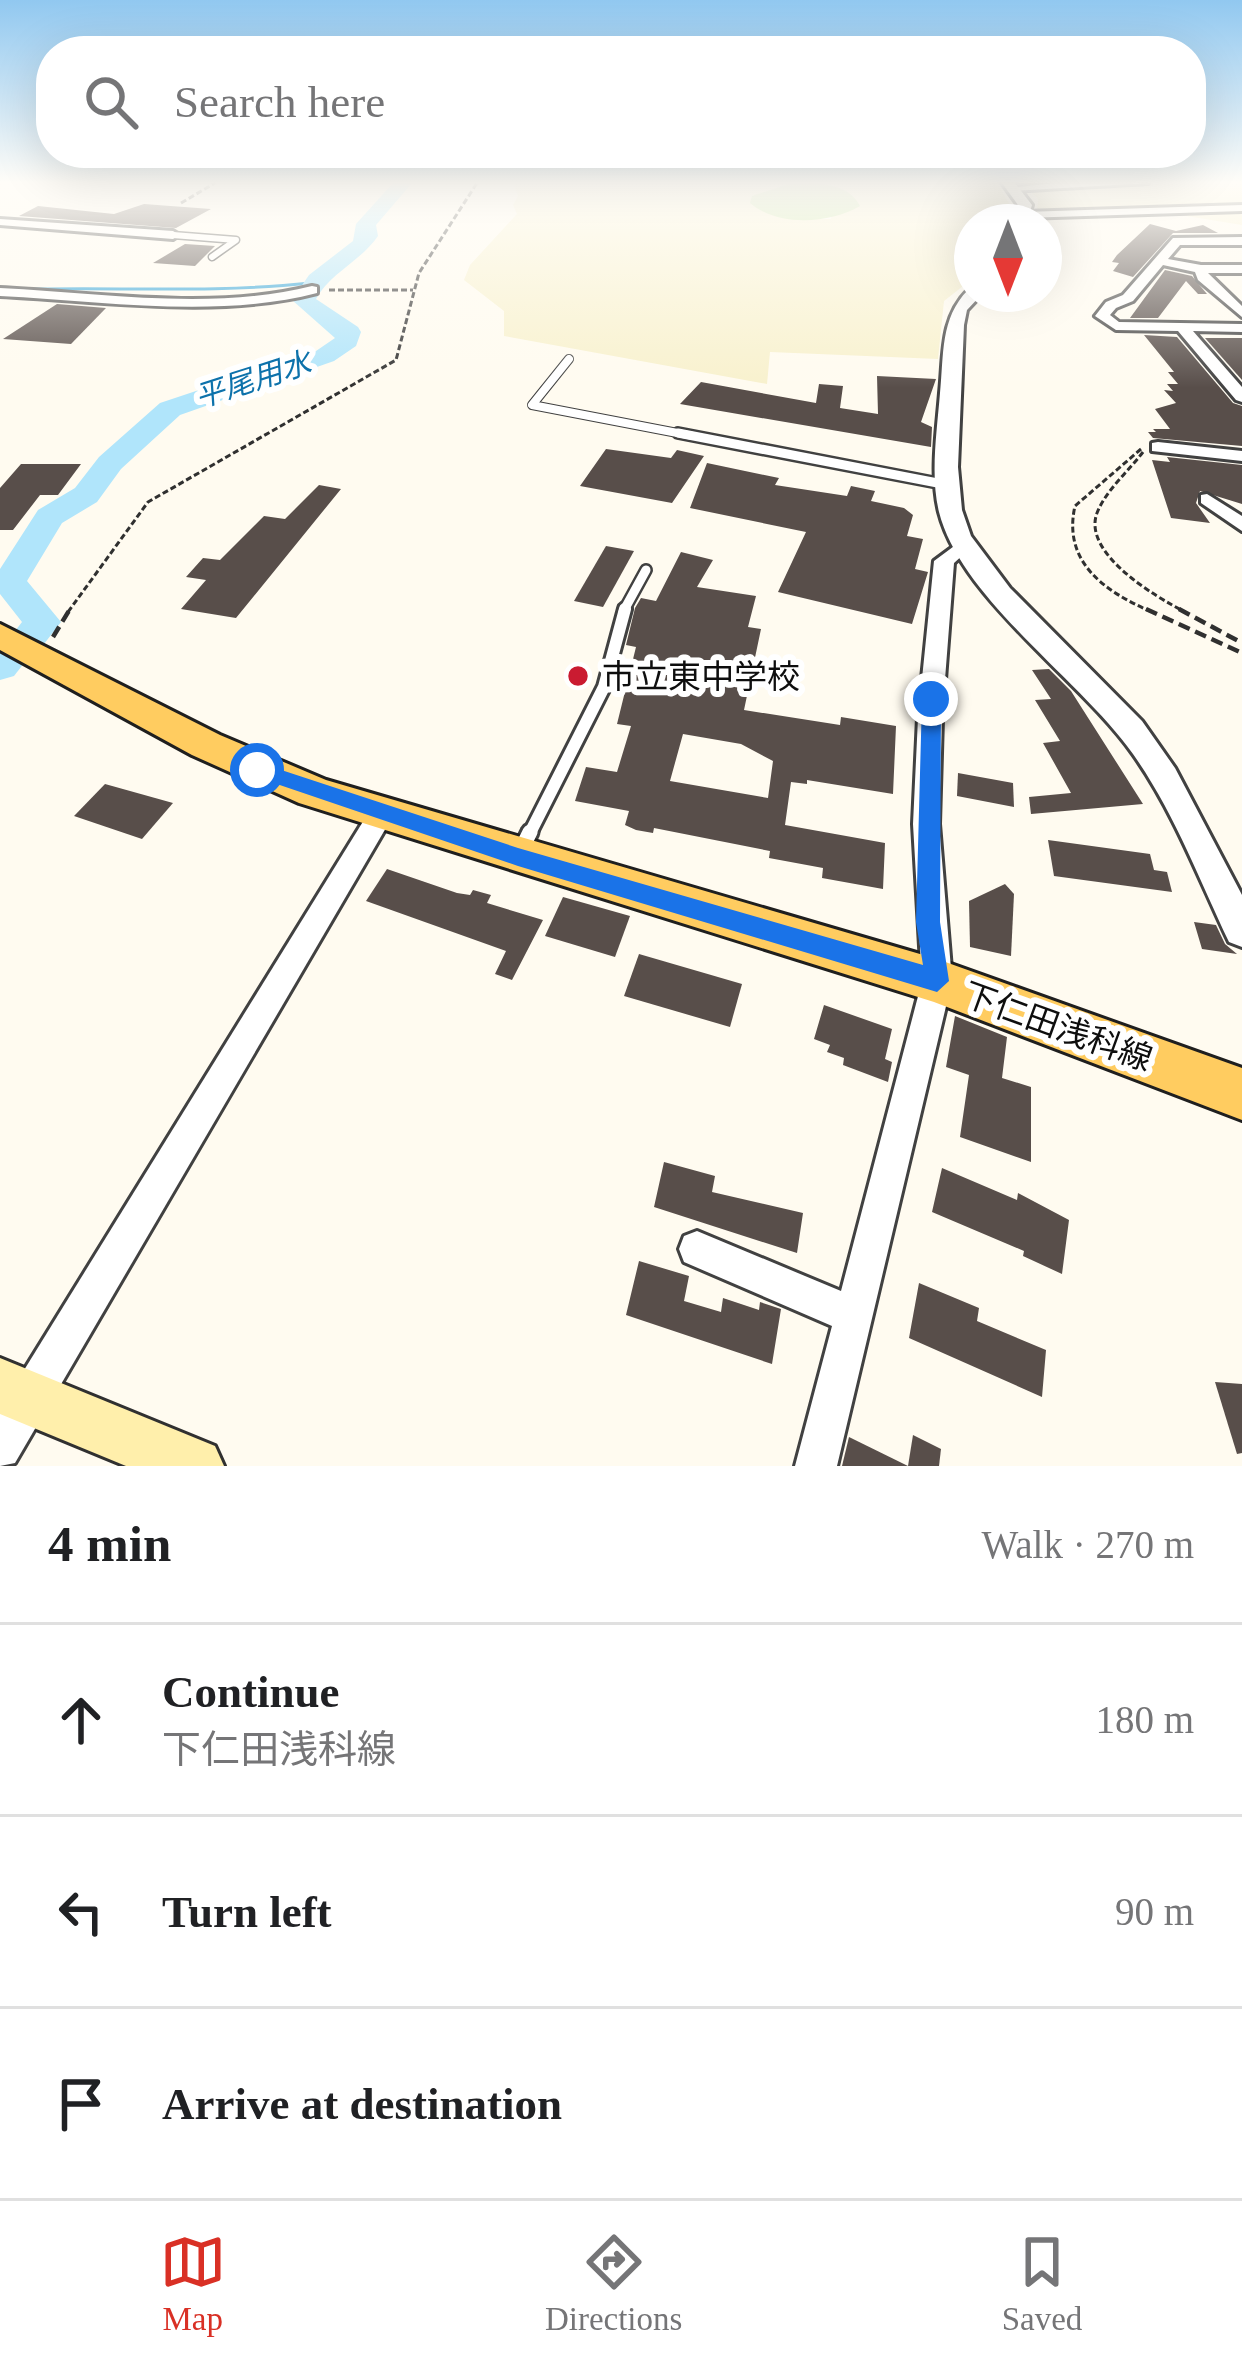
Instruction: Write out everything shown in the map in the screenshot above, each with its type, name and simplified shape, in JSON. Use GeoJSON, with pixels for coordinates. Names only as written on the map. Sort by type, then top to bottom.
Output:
{"type":"FeatureCollection","features":[{"type":"Feature","properties":{"kind":"main road","name":"下仁田浅科線"},"geometry":{"type":"LineString","coordinates":[[1,638],[257,770],[518,857],[937,981],[1242,1094]]}},
{"type":"Feature","properties":{"kind":"main road"},"geometry":{"type":"LineString","coordinates":[[15,1392],[195,1466]]}},
{"type":"Feature","properties":{"kind":"street"},"geometry":{"type":"LineString","coordinates":[[1169,251],[1128,298],[1111,305],[1102,316],[1117,326],[1242,328]]}},
{"type":"Feature","properties":{"kind":"street"},"geometry":{"type":"LineString","coordinates":[[1161,261],[1201,269],[1242,269]]}},
{"type":"Feature","properties":{"kind":"street"},"geometry":{"type":"LineString","coordinates":[[1201,269],[1203,277],[1235,298],[1242,313]]}},
{"type":"Feature","properties":{"kind":"street"},"geometry":{"type":"LineString","coordinates":[[0,292],[188,301],[273,300],[308,290]]}},
{"type":"Feature","properties":{"kind":"street"},"geometry":{"type":"LineString","coordinates":[[957,312],[949,486],[950,509],[965,544],[1141,742],[1167,779],[1242,931]]}},
{"type":"Feature","properties":{"kind":"street"},"geometry":{"type":"LineString","coordinates":[[1182,327],[1242,397]]}},
{"type":"Feature","properties":{"kind":"street"},"geometry":{"type":"LineString","coordinates":[[1158,448],[1242,456]]}},
{"type":"Feature","properties":{"kind":"street"},"geometry":{"type":"LineString","coordinates":[[1207,499],[1242,524]]}},
{"type":"Feature","properties":{"kind":"street"},"geometry":{"type":"LineString","coordinates":[[815,1466],[937,981],[928,922],[931,699],[944,561],[965,544]]}},
{"type":"Feature","properties":{"kind":"street"},"geometry":{"type":"LineString","coordinates":[[0,1448],[15,1392],[381,814]]}},
{"type":"Feature","properties":{"kind":"street"},"geometry":{"type":"LineString","coordinates":[[697,1249],[851,1315]]}},
{"type":"Feature","properties":{"kind":"lane"},"geometry":{"type":"LineString","coordinates":[[212,257],[220,251]]}},
{"type":"Feature","properties":{"kind":"lane"},"geometry":{"type":"LineString","coordinates":[[569,358],[532,405],[949,486]]}},
{"type":"Feature","properties":{"kind":"lane"},"geometry":{"type":"LineString","coordinates":[[518,857],[604,687],[620,619],[646,570]]}},
{"type":"Feature","properties":{"kind":"path"},"geometry":{"type":"LineString","coordinates":[[44,658],[94,572],[148,502],[396,360],[413,290],[430,251]]}},
{"type":"Feature","properties":{"kind":"path"},"geometry":{"type":"LineString","coordinates":[[308,290],[413,290]]}},
{"type":"Feature","properties":{"kind":"path"},"geometry":{"type":"LineString","coordinates":[[1158,448],[1145,449],[1132,470],[1121,476],[1093,524],[1096,544],[1156,597],[1242,643]]}},
{"type":"Feature","properties":{"kind":"path"},"geometry":{"type":"LineString","coordinates":[[1158,448],[1139,449],[1127,466],[1109,475],[1092,497],[1076,506],[1069,536],[1072,545],[1098,582],[1116,596],[1242,652]]}},
{"type":"Feature","properties":{"kind":"shaded area"},"geometry":{"type":"Polygon","coordinates":[[[483,251],[954,251],[954,293],[944,301],[938,359],[770,352],[767,384],[504,336],[504,311],[464,280],[483,251]]]}},
{"type":"Feature","properties":{"kind":"building"},"geometry":{"type":"Polygon","coordinates":[[[173,251],[210,251],[195,266],[153,263],[173,251]]]}},
{"type":"Feature","properties":{"kind":"building"},"geometry":{"type":"Polygon","coordinates":[[[1156,251],[1133,277],[1113,271],[1119,263],[1112,262],[1117,255],[1156,251]]]}},
{"type":"Feature","properties":{"kind":"building"},"geometry":{"type":"Polygon","coordinates":[[[1165,270],[1192,276],[1207,294],[1198,294],[1186,281],[1158,318],[1130,318],[1165,270]]]}},
{"type":"Feature","properties":{"kind":"building"},"geometry":{"type":"Polygon","coordinates":[[[57,304],[106,308],[71,344],[3,339],[57,304]]]}},
{"type":"Feature","properties":{"kind":"building"},"geometry":{"type":"Polygon","coordinates":[[[1144,335],[1177,337],[1233,403],[1242,406],[1242,446],[1153,438],[1148,432],[1156,432],[1153,429],[1170,429],[1155,409],[1176,403],[1164,390],[1173,391],[1167,384],[1178,384],[1144,335]]]}},
{"type":"Feature","properties":{"kind":"building"},"geometry":{"type":"Polygon","coordinates":[[[1205,338],[1242,338],[1242,380],[1205,338]]]}},
{"type":"Feature","properties":{"kind":"building"},"geometry":{"type":"Polygon","coordinates":[[[877,376],[936,379],[921,422],[932,427],[931,447],[680,404],[701,382],[816,403],[819,384],[843,386],[840,408],[878,414],[877,376]]]}},
{"type":"Feature","properties":{"kind":"building"},"geometry":{"type":"Polygon","coordinates":[[[606,449],[671,458],[677,450],[704,456],[672,503],[580,486],[606,449]]]}},
{"type":"Feature","properties":{"kind":"building"},"geometry":{"type":"Polygon","coordinates":[[[1167,457],[1242,465],[1242,504],[1200,491],[1196,503],[1210,523],[1171,518],[1152,460],[1170,462],[1167,457]]]}},
{"type":"Feature","properties":{"kind":"building"},"geometry":{"type":"Polygon","coordinates":[[[707,463],[779,478],[775,485],[847,496],[851,486],[875,491],[871,501],[904,508],[913,515],[907,536],[923,539],[915,569],[928,572],[912,624],[778,592],[806,532],[690,508],[707,463]]]}},
{"type":"Feature","properties":{"kind":"building"},"geometry":{"type":"Polygon","coordinates":[[[21,464],[81,464],[58,495],[40,495],[13,530],[0,530],[0,488],[21,464]]]}},
{"type":"Feature","properties":{"kind":"building"},"geometry":{"type":"Polygon","coordinates":[[[319,485],[341,489],[236,618],[181,609],[206,580],[186,577],[203,558],[220,560],[264,516],[285,519],[319,485]]]}},
{"type":"Feature","properties":{"kind":"building"},"geometry":{"type":"Polygon","coordinates":[[[606,546],[634,551],[603,607],[574,601],[606,546]]]}},
{"type":"Feature","properties":{"kind":"building"},"geometry":{"type":"Polygon","coordinates":[[[681,552],[713,560],[697,587],[756,596],[748,627],[761,629],[744,710],[840,725],[841,717],[896,726],[893,794],[807,780],[807,784],[791,782],[785,825],[885,843],[883,889],[822,878],[823,868],[769,858],[770,851],[654,828],[653,833],[636,830],[625,825],[629,811],[575,801],[586,767],[617,772],[631,726],[617,724],[636,647],[626,645],[641,598],[656,601],[681,552]],[[683,734],[670,781],[768,798],[773,761],[741,744],[683,734]]]}},
{"type":"Feature","properties":{"kind":"building"},"geometry":{"type":"Polygon","coordinates":[[[1049,669],[1071,691],[1143,804],[1031,814],[1029,797],[1071,793],[1043,743],[1060,741],[1035,700],[1051,699],[1032,670],[1049,669]]]}},
{"type":"Feature","properties":{"kind":"building"},"geometry":{"type":"Polygon","coordinates":[[[958,773],[1013,783],[1014,807],[957,796],[958,773]]]}},
{"type":"Feature","properties":{"kind":"building"},"geometry":{"type":"Polygon","coordinates":[[[105,784],[173,803],[142,839],[74,816],[105,784]]]}},
{"type":"Feature","properties":{"kind":"building"},"geometry":{"type":"Polygon","coordinates":[[[1048,840],[1150,854],[1154,870],[1167,872],[1172,892],[1054,876],[1048,840]]]}},
{"type":"Feature","properties":{"kind":"building"},"geometry":{"type":"Polygon","coordinates":[[[387,869],[457,893],[470,895],[473,890],[491,895],[487,903],[543,920],[512,980],[495,974],[506,951],[366,901],[387,869]]]}},
{"type":"Feature","properties":{"kind":"building"},"geometry":{"type":"Polygon","coordinates":[[[1005,884],[1014,894],[1011,956],[970,947],[969,901],[1005,884]]]}},
{"type":"Feature","properties":{"kind":"building"},"geometry":{"type":"Polygon","coordinates":[[[563,897],[630,916],[615,957],[545,936],[563,897]]]}},
{"type":"Feature","properties":{"kind":"building"},"geometry":{"type":"Polygon","coordinates":[[[1194,922],[1216,925],[1225,944],[1237,954],[1202,949],[1194,922]]]}},
{"type":"Feature","properties":{"kind":"building"},"geometry":{"type":"Polygon","coordinates":[[[639,954],[742,984],[730,1027],[624,996],[639,954]]]}},
{"type":"Feature","properties":{"kind":"building"},"geometry":{"type":"Polygon","coordinates":[[[824,1005],[892,1029],[885,1059],[892,1062],[888,1082],[843,1065],[844,1058],[827,1052],[830,1045],[814,1039],[824,1005]]]}},
{"type":"Feature","properties":{"kind":"building"},"geometry":{"type":"Polygon","coordinates":[[[955,1016],[1007,1037],[1002,1078],[1031,1087],[1031,1162],[960,1137],[969,1075],[946,1067],[955,1016]]]}},
{"type":"Feature","properties":{"kind":"building"},"geometry":{"type":"Polygon","coordinates":[[[664,1162],[715,1176],[712,1192],[803,1213],[797,1253],[654,1207],[664,1162]]]}},
{"type":"Feature","properties":{"kind":"building"},"geometry":{"type":"Polygon","coordinates":[[[942,1168],[1017,1200],[1018,1193],[1069,1220],[1062,1274],[1023,1256],[1024,1251],[932,1212],[942,1168]]]}},
{"type":"Feature","properties":{"kind":"building"},"geometry":{"type":"Polygon","coordinates":[[[639,1261],[689,1276],[684,1301],[721,1312],[723,1298],[759,1310],[760,1302],[781,1309],[772,1364],[626,1315],[639,1261]]]}},
{"type":"Feature","properties":{"kind":"building"},"geometry":{"type":"Polygon","coordinates":[[[919,1283],[979,1308],[977,1321],[1046,1350],[1042,1397],[909,1338],[919,1283]]]}},
{"type":"Feature","properties":{"kind":"building"},"geometry":{"type":"Polygon","coordinates":[[[1215,1382],[1242,1384],[1242,1453],[1237,1454],[1215,1382]]]}},
{"type":"Feature","properties":{"kind":"building"},"geometry":{"type":"Polygon","coordinates":[[[913,1435],[941,1449],[939,1466],[908,1466],[913,1435]]]}},
{"type":"Feature","properties":{"kind":"building"},"geometry":{"type":"Polygon","coordinates":[[[849,1437],[908,1466],[842,1466],[849,1437]]]}},
{"type":"Feature","properties":{"kind":"waterway","name":"平尾用水"},"geometry":{"type":"LineString","coordinates":[[31,635],[42,622],[9,582],[50,517],[86,495],[110,463],[170,409],[325,356],[347,341],[349,332],[304,300],[317,280],[355,251]]}},
{"type":"Feature","properties":{"kind":"waterway"},"geometry":{"type":"LineString","coordinates":[[0,290],[310,283]]}},
{"type":"Feature","properties":{"kind":"waterway","name":"平尾用水"},"geometry":{"type":"LineString","coordinates":[[0,667],[9,658]]}},
{"type":"Feature","properties":{"kind":"place","name":"市立東中学校"},"geometry":{"type":"Point","coordinates":[578,676]}},
{"type":"Feature","properties":{"kind":"route"},"geometry":{"type":"LineString","coordinates":[[257,770],[518,857],[937,981],[928,922],[931,699]]}}]}
